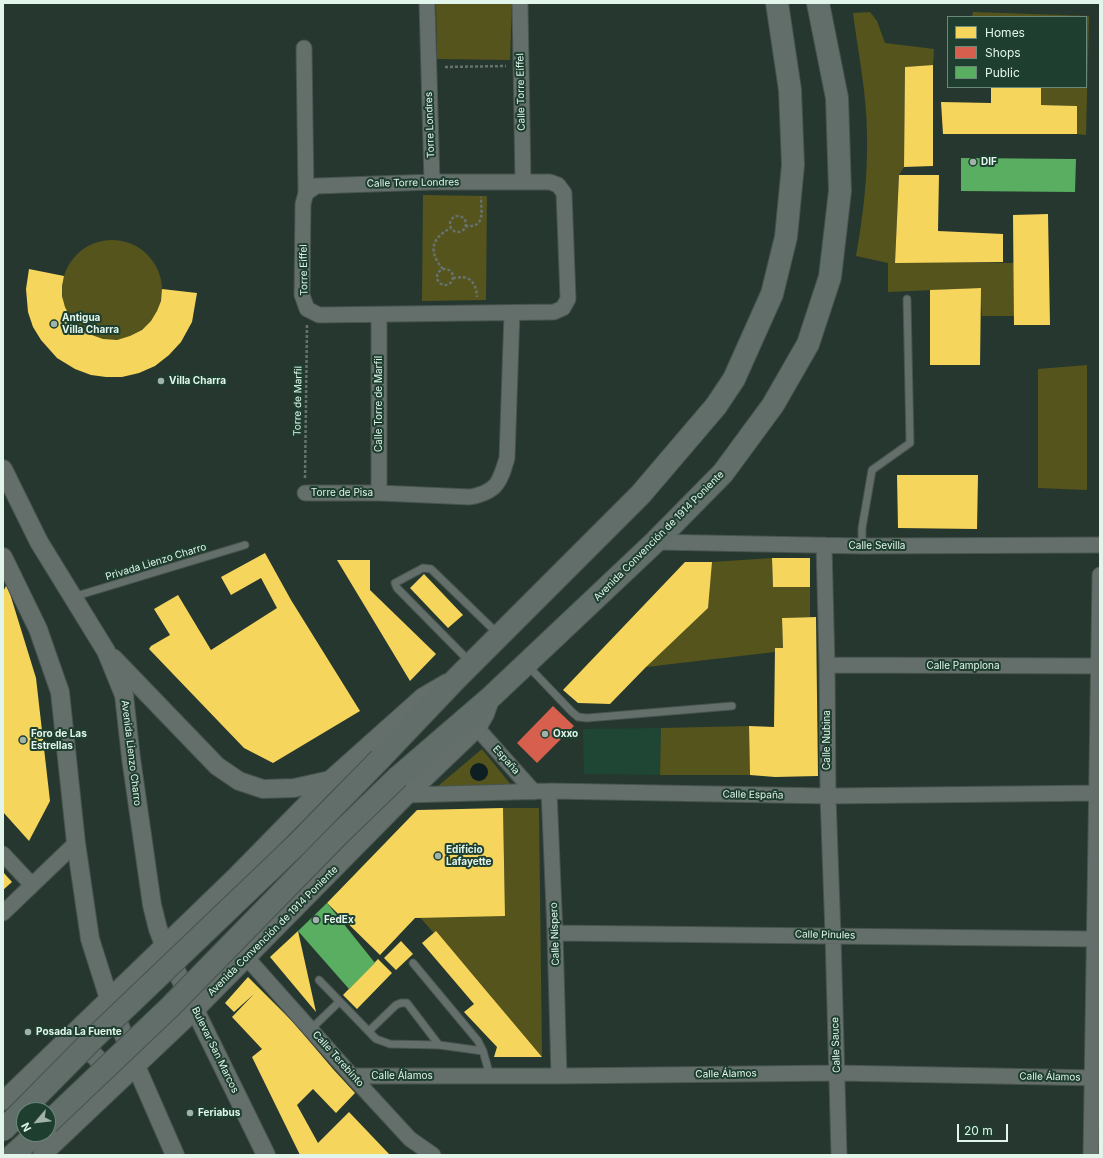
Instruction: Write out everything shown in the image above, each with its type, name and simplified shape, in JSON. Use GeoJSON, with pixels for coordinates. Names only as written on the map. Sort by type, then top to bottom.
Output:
{"type":"FeatureCollection","features":[{"type":"Feature","properties":{"kind":"main road"},"geometry":{"type":"LineString","coordinates":[[3,1130],[95,1037],[297,844],[464,671],[641,494],[716,406],[734,378],[772,294],[786,237],[793,166],[790,90],[777,3]]}},
{"type":"Feature","properties":{"kind":"main road","name":"Avenida Convención de 1914 Poniente"},"geometry":{"type":"LineString","coordinates":[[56,1114],[170,1007],[338,835],[403,786],[492,696],[655,542],[723,473],[773,405],[808,344],[830,277],[840,191],[837,98],[818,3]]}},
{"type":"Feature","properties":{"kind":"main road"},"geometry":{"type":"LineString","coordinates":[[13,1155],[27,1142]]}},
{"type":"Feature","properties":{"kind":"street","name":"Torre Londres"},"geometry":{"type":"LineString","coordinates":[[427,3],[432,182]]}},
{"type":"Feature","properties":{"kind":"street","name":"Calle Torre Eiffel"},"geometry":{"type":"LineString","coordinates":[[520,3],[523,182]]}},
{"type":"Feature","properties":{"kind":"street","name":"Torre Eiffel"},"geometry":{"type":"LineString","coordinates":[[304,48],[306,193],[303,204],[302,295],[307,309],[319,315],[554,312],[563,308],[568,299],[564,193],[558,185],[550,182],[523,182]]}},
{"type":"Feature","properties":{"kind":"street","name":"Calle Torre Londres"},"geometry":{"type":"LineString","coordinates":[[306,193],[316,186],[432,182],[523,182]]}},
{"type":"Feature","properties":{"kind":"street","name":"Torre de Pisa"},"geometry":{"type":"LineString","coordinates":[[305,493],[380,493],[470,496],[483,494],[495,486],[501,476],[507,458],[512,313]]}},
{"type":"Feature","properties":{"kind":"street","name":"Calle Torre de Marfil"},"geometry":{"type":"LineString","coordinates":[[379,314],[380,493]]}},
{"type":"Feature","properties":{"kind":"street","name":"Avenida Lienzo Charro"},"geometry":{"type":"LineString","coordinates":[[3,469],[39,542],[106,651],[124,695],[131,758],[152,905],[164,945]]}},
{"type":"Feature","properties":{"kind":"street","name":"Calle Sevilla"},"geometry":{"type":"LineString","coordinates":[[655,542],[862,546],[1100,545]]}},
{"type":"Feature","properties":{"kind":"street","name":"Calle Nubina"},"geometry":{"type":"LineString","coordinates":[[824,545],[828,796],[833,936]]}},
{"type":"Feature","properties":{"kind":"street"},"geometry":{"type":"LineString","coordinates":[[3,557],[38,629],[60,692],[76,843],[90,939],[108,999],[175,1155]]}},
{"type":"Feature","properties":{"kind":"street"},"geometry":{"type":"LineString","coordinates":[[1091,1155],[1096,1078],[1094,940],[1098,793],[1100,574]]}},
{"type":"Feature","properties":{"kind":"street"},"geometry":{"type":"LineString","coordinates":[[106,651],[217,766],[239,781],[263,789],[294,788],[330,780]]}},
{"type":"Feature","properties":{"kind":"street","name":"Calle Pamplona"},"geometry":{"type":"LineString","coordinates":[[827,665],[1099,666]]}},
{"type":"Feature","properties":{"kind":"street"},"geometry":{"type":"LineString","coordinates":[[3,1101],[234,878],[330,780],[423,697],[464,671]]}},
{"type":"Feature","properties":{"kind":"street","name":"Avenida Convención de 1914 Poniente"},"geometry":{"type":"LineString","coordinates":[[42,1155],[195,1010],[247,958],[403,786],[477,728],[485,714],[492,696]]}},
{"type":"Feature","properties":{"kind":"street","name":"España"},"geometry":{"type":"LineString","coordinates":[[477,728],[542,792]]}},
{"type":"Feature","properties":{"kind":"street","name":"Calle España"},"geometry":{"type":"LineString","coordinates":[[403,786],[542,792],[828,796],[1098,793]]}},
{"type":"Feature","properties":{"kind":"street","name":"Calle Níspero"},"geometry":{"type":"LineString","coordinates":[[542,792],[555,933],[559,1076]]}},
{"type":"Feature","properties":{"kind":"street"},"geometry":{"type":"LineString","coordinates":[[3,913],[76,843]]}},
{"type":"Feature","properties":{"kind":"street"},"geometry":{"type":"LineString","coordinates":[[3,854],[32,885]]}},
{"type":"Feature","properties":{"kind":"street"},"geometry":{"type":"LineString","coordinates":[[234,878],[234,892],[240,906],[247,914],[263,922],[281,922]]}},
{"type":"Feature","properties":{"kind":"street","name":"Calle Pinules"},"geometry":{"type":"LineString","coordinates":[[555,933],[1094,940]]}},
{"type":"Feature","properties":{"kind":"street","name":"Calle Sauce"},"geometry":{"type":"LineString","coordinates":[[833,936],[839,1155]]}},
{"type":"Feature","properties":{"kind":"street","name":"Bulevar San Marcos"},"geometry":{"type":"LineString","coordinates":[[164,945],[266,1155]]}},
{"type":"Feature","properties":{"kind":"street","name":"Calle Terebinto"},"geometry":{"type":"LineString","coordinates":[[247,958],[410,1139],[433,1155]]}},
{"type":"Feature","properties":{"kind":"street"},"geometry":{"type":"LineString","coordinates":[[61,1045],[86,1049],[96,1056],[104,1070],[108,1086],[105,1096]]}},
{"type":"Feature","properties":{"kind":"street","name":"Calle Álamos"},"geometry":{"type":"LineString","coordinates":[[352,1076],[559,1076],[837,1073],[1096,1078]]}},
{"type":"Feature","properties":{"kind":"lane"},"geometry":{"type":"LineString","coordinates":[[862,546],[862,528],[872,470],[910,443],[907,299]]}},
{"type":"Feature","properties":{"kind":"lane","name":"Privada Lienzo Charro"},"geometry":{"type":"LineString","coordinates":[[73,598],[245,545]]}},
{"type":"Feature","properties":{"kind":"lane"},"geometry":{"type":"LineString","coordinates":[[464,671],[397,588],[395,583],[423,568],[430,569],[500,635]]}},
{"type":"Feature","properties":{"kind":"lane"},"geometry":{"type":"LineString","coordinates":[[526,664],[560,701],[578,717],[587,718],[732,706]]}},
{"type":"Feature","properties":{"kind":"lane"},"geometry":{"type":"LineString","coordinates":[[413,963],[478,1041],[483,1051],[490,1076]]}},
{"type":"Feature","properties":{"kind":"lane"},"geometry":{"type":"LineString","coordinates":[[319,980],[376,1039],[390,1044],[439,1045],[483,1051]]}},
{"type":"Feature","properties":{"kind":"lane"},"geometry":{"type":"LineString","coordinates":[[310,1029],[339,1002]]}},
{"type":"Feature","properties":{"kind":"lane"},"geometry":{"type":"LineString","coordinates":[[369,1031],[401,1002],[407,1004],[439,1045]]}},
{"type":"Feature","properties":{"kind":"path"},"geometry":{"type":"LineString","coordinates":[[428,67],[520,66]]}},
{"type":"Feature","properties":{"kind":"path"},"geometry":{"type":"LineString","coordinates":[[465,226],[472,227],[479,224],[481,217],[481,182]]}},
{"type":"Feature","properties":{"kind":"path"},"geometry":{"type":"LineString","coordinates":[[451,228],[451,220],[457,216],[464,219],[465,226]]}},
{"type":"Feature","properties":{"kind":"path"},"geometry":{"type":"LineString","coordinates":[[451,228],[457,232],[462,230],[465,226]]}},
{"type":"Feature","properties":{"kind":"path"},"geometry":{"type":"LineString","coordinates":[[451,228],[440,234],[435,241],[434,257],[443,269],[450,271],[453,278]]}},
{"type":"Feature","properties":{"kind":"path"},"geometry":{"type":"LineString","coordinates":[[443,269],[439,272],[437,277],[441,283],[448,284],[453,278],[466,277],[472,282],[477,291],[479,314]]}},
{"type":"Feature","properties":{"kind":"path","name":"Torre de Marfil"},"geometry":{"type":"LineString","coordinates":[[305,493],[307,309]]}},
{"type":"Feature","properties":{"kind":"shaded area"},"geometry":{"type":"Polygon","coordinates":[[[436,3],[512,3],[510,60],[437,59],[436,3]]]}},
{"type":"Feature","properties":{"kind":"shaded area"},"geometry":{"type":"Polygon","coordinates":[[[870,12],[877,21],[885,43],[934,49],[933,65],[905,67],[904,167],[899,175],[895,262],[1014,263],[1014,316],[982,316],[980,288],[888,292],[888,263],[856,256],[861,226],[867,166],[867,120],[853,13],[870,12]]]}},
{"type":"Feature","properties":{"kind":"shaded area"},"geometry":{"type":"Polygon","coordinates":[[[973,12],[1089,16],[1086,135],[1077,134],[1077,106],[1041,105],[1041,88],[1087,88],[1087,16],[972,16],[973,12]]]}},
{"type":"Feature","properties":{"kind":"shaded area"},"geometry":{"type":"Polygon","coordinates":[[[423,195],[487,196],[486,300],[422,301],[423,195]]]}},
{"type":"Feature","properties":{"kind":"shaded area"},"geometry":{"type":"Polygon","coordinates":[[[112,240],[131,244],[147,255],[158,271],[162,290],[158,309],[147,325],[131,336],[112,340],[93,336],[77,325],[66,309],[62,290],[66,271],[77,255],[93,244],[112,240]]]}},
{"type":"Feature","properties":{"kind":"shaded area"},"geometry":{"type":"Polygon","coordinates":[[[1087,365],[1087,490],[1038,488],[1038,369],[1087,365]]]}},
{"type":"Feature","properties":{"kind":"shaded area"},"geometry":{"type":"Polygon","coordinates":[[[772,558],[773,587],[810,587],[810,617],[782,618],[783,648],[775,648],[775,652],[646,667],[712,562],[772,558]]]}},
{"type":"Feature","properties":{"kind":"shaded area"},"geometry":{"type":"Polygon","coordinates":[[[749,726],[750,775],[660,775],[661,728],[749,726]]]}},
{"type":"Feature","properties":{"kind":"shaded area"},"geometry":{"type":"Polygon","coordinates":[[[661,728],[660,775],[584,774],[583,729],[661,728]]]}},
{"type":"Feature","properties":{"kind":"shaded area"},"geometry":{"type":"Polygon","coordinates":[[[482,749],[512,786],[438,786],[482,749]]]}},
{"type":"Feature","properties":{"kind":"shaded area"},"geometry":{"type":"Polygon","coordinates":[[[479,763],[485,766],[488,772],[485,778],[479,781],[473,778],[470,772],[473,766],[479,763]]]}},
{"type":"Feature","properties":{"kind":"shaded area"},"geometry":{"type":"Polygon","coordinates":[[[503,808],[539,808],[542,1057],[418,915],[505,916],[503,808]]]}},
{"type":"Feature","properties":{"kind":"building: Homes"},"geometry":{"type":"Polygon","coordinates":[[[933,65],[933,166],[904,167],[905,67],[933,65]]]}},
{"type":"Feature","properties":{"kind":"building: Homes"},"geometry":{"type":"Polygon","coordinates":[[[991,88],[1041,88],[1041,105],[1077,106],[1077,134],[943,134],[941,102],[991,103],[991,88]]]}},
{"type":"Feature","properties":{"kind":"building: Homes"},"geometry":{"type":"Polygon","coordinates":[[[899,175],[939,175],[938,231],[1003,234],[1003,262],[895,263],[899,175]]]}},
{"type":"Feature","properties":{"kind":"building: Homes"},"geometry":{"type":"Polygon","coordinates":[[[1048,214],[1050,325],[1014,325],[1013,215],[1048,214]]]}},
{"type":"Feature","properties":{"kind":"building: Homes","name":"Antigua Villa Charra"},"geometry":{"type":"Polygon","coordinates":[[[29,269],[64,276],[62,296],[70,317],[78,327],[89,334],[103,339],[117,340],[142,330],[151,321],[157,311],[161,301],[162,289],[197,293],[192,322],[181,342],[169,355],[155,366],[139,373],[122,377],[91,375],[75,369],[57,358],[41,340],[33,327],[28,312],[26,289],[29,269]]]}},
{"type":"Feature","properties":{"kind":"building: Homes"},"geometry":{"type":"Polygon","coordinates":[[[981,288],[980,365],[930,365],[930,290],[981,288]]]}},
{"type":"Feature","properties":{"kind":"building: Homes"},"geometry":{"type":"Polygon","coordinates":[[[897,475],[978,475],[977,529],[898,528],[897,475]]]}},
{"type":"Feature","properties":{"kind":"building: Homes"},"geometry":{"type":"Polygon","coordinates":[[[265,553],[291,600],[360,711],[273,763],[244,748],[149,649],[151,646],[170,635],[154,609],[178,595],[211,650],[277,608],[261,578],[231,595],[221,577],[265,553]]]}},
{"type":"Feature","properties":{"kind":"building: Homes"},"geometry":{"type":"Polygon","coordinates":[[[772,558],[810,558],[810,587],[773,587],[772,558]]]}},
{"type":"Feature","properties":{"kind":"building: Homes"},"geometry":{"type":"Polygon","coordinates":[[[337,560],[370,560],[370,590],[436,654],[410,681],[337,560]]]}},
{"type":"Feature","properties":{"kind":"building: Homes"},"geometry":{"type":"Polygon","coordinates":[[[685,562],[712,562],[708,608],[646,667],[610,704],[578,703],[563,690],[685,562]]]}},
{"type":"Feature","properties":{"kind":"building: Homes"},"geometry":{"type":"Polygon","coordinates":[[[424,574],[463,615],[448,628],[410,588],[424,574]]]}},
{"type":"Feature","properties":{"kind":"building: Homes","name":"Foro de Las Estrellas"},"geometry":{"type":"Polygon","coordinates":[[[7,584],[36,678],[50,801],[29,841],[3,812],[3,592],[7,584]]]}},
{"type":"Feature","properties":{"kind":"building: Homes"},"geometry":{"type":"Polygon","coordinates":[[[816,617],[818,776],[775,777],[750,775],[749,726],[774,727],[775,648],[783,648],[782,618],[816,617]]]}},
{"type":"Feature","properties":{"kind":"building: Homes","name":"Edificio Lafayette"},"geometry":{"type":"Polygon","coordinates":[[[503,808],[505,916],[415,918],[380,955],[327,903],[417,810],[503,808]]]}},
{"type":"Feature","properties":{"kind":"building: Homes"},"geometry":{"type":"Polygon","coordinates":[[[3,872],[12,882],[3,890],[3,872]]]}},
{"type":"Feature","properties":{"kind":"building: Homes"},"geometry":{"type":"Polygon","coordinates":[[[298,931],[316,1012],[270,957],[298,931]]]}},
{"type":"Feature","properties":{"kind":"building: Homes"},"geometry":{"type":"Polygon","coordinates":[[[436,931],[542,1057],[494,1057],[497,1047],[464,1012],[474,1004],[422,943],[436,931]]]}},
{"type":"Feature","properties":{"kind":"building: Homes"},"geometry":{"type":"Polygon","coordinates":[[[401,941],[413,954],[396,970],[384,958],[401,941]]]}},
{"type":"Feature","properties":{"kind":"building: Homes"},"geometry":{"type":"Polygon","coordinates":[[[378,959],[392,973],[357,1009],[343,995],[378,959]]]}},
{"type":"Feature","properties":{"kind":"building: Homes"},"geometry":{"type":"Polygon","coordinates":[[[248,977],[293,1022],[355,1093],[336,1113],[313,1089],[297,1105],[318,1143],[349,1112],[390,1155],[300,1155],[252,1057],[262,1049],[232,1017],[254,994],[234,1012],[225,1003],[248,977]]]}},
{"type":"Feature","properties":{"kind":"building: Shops","name":"Oxxo"},"geometry":{"type":"Polygon","coordinates":[[[553,706],[574,726],[537,763],[517,743],[553,706]]]}},
{"type":"Feature","properties":{"kind":"building: Public"},"geometry":{"type":"Polygon","coordinates":[[[961,158],[1076,159],[1075,192],[961,191],[961,158]]]}},
{"type":"Feature","properties":{"kind":"building: Public"},"geometry":{"type":"Polygon","coordinates":[[[327,903],[375,963],[349,989],[298,931],[327,903]]]}},
{"type":"Feature","properties":{"kind":"place","name":"DIF"},"geometry":{"type":"Point","coordinates":[973,162]}},
{"type":"Feature","properties":{"kind":"place","name":"Antigua Villa Charra"},"geometry":{"type":"Point","coordinates":[54,324]}},
{"type":"Feature","properties":{"kind":"place","name":"Villa Charra"},"geometry":{"type":"Point","coordinates":[161,381]}},
{"type":"Feature","properties":{"kind":"place","name":"Oxxo"},"geometry":{"type":"Point","coordinates":[545,734]}},
{"type":"Feature","properties":{"kind":"place","name":"Foro de Las Estrellas"},"geometry":{"type":"Point","coordinates":[23,740]}},
{"type":"Feature","properties":{"kind":"place","name":"Edificio Lafayette"},"geometry":{"type":"Point","coordinates":[438,856]}},
{"type":"Feature","properties":{"kind":"place","name":"FedEx"},"geometry":{"type":"Point","coordinates":[316,920]}},
{"type":"Feature","properties":{"kind":"place","name":"Posada La Fuente"},"geometry":{"type":"Point","coordinates":[28,1032]}},
{"type":"Feature","properties":{"kind":"place","name":"Feriabus"},"geometry":{"type":"Point","coordinates":[190,1113]}}]}
